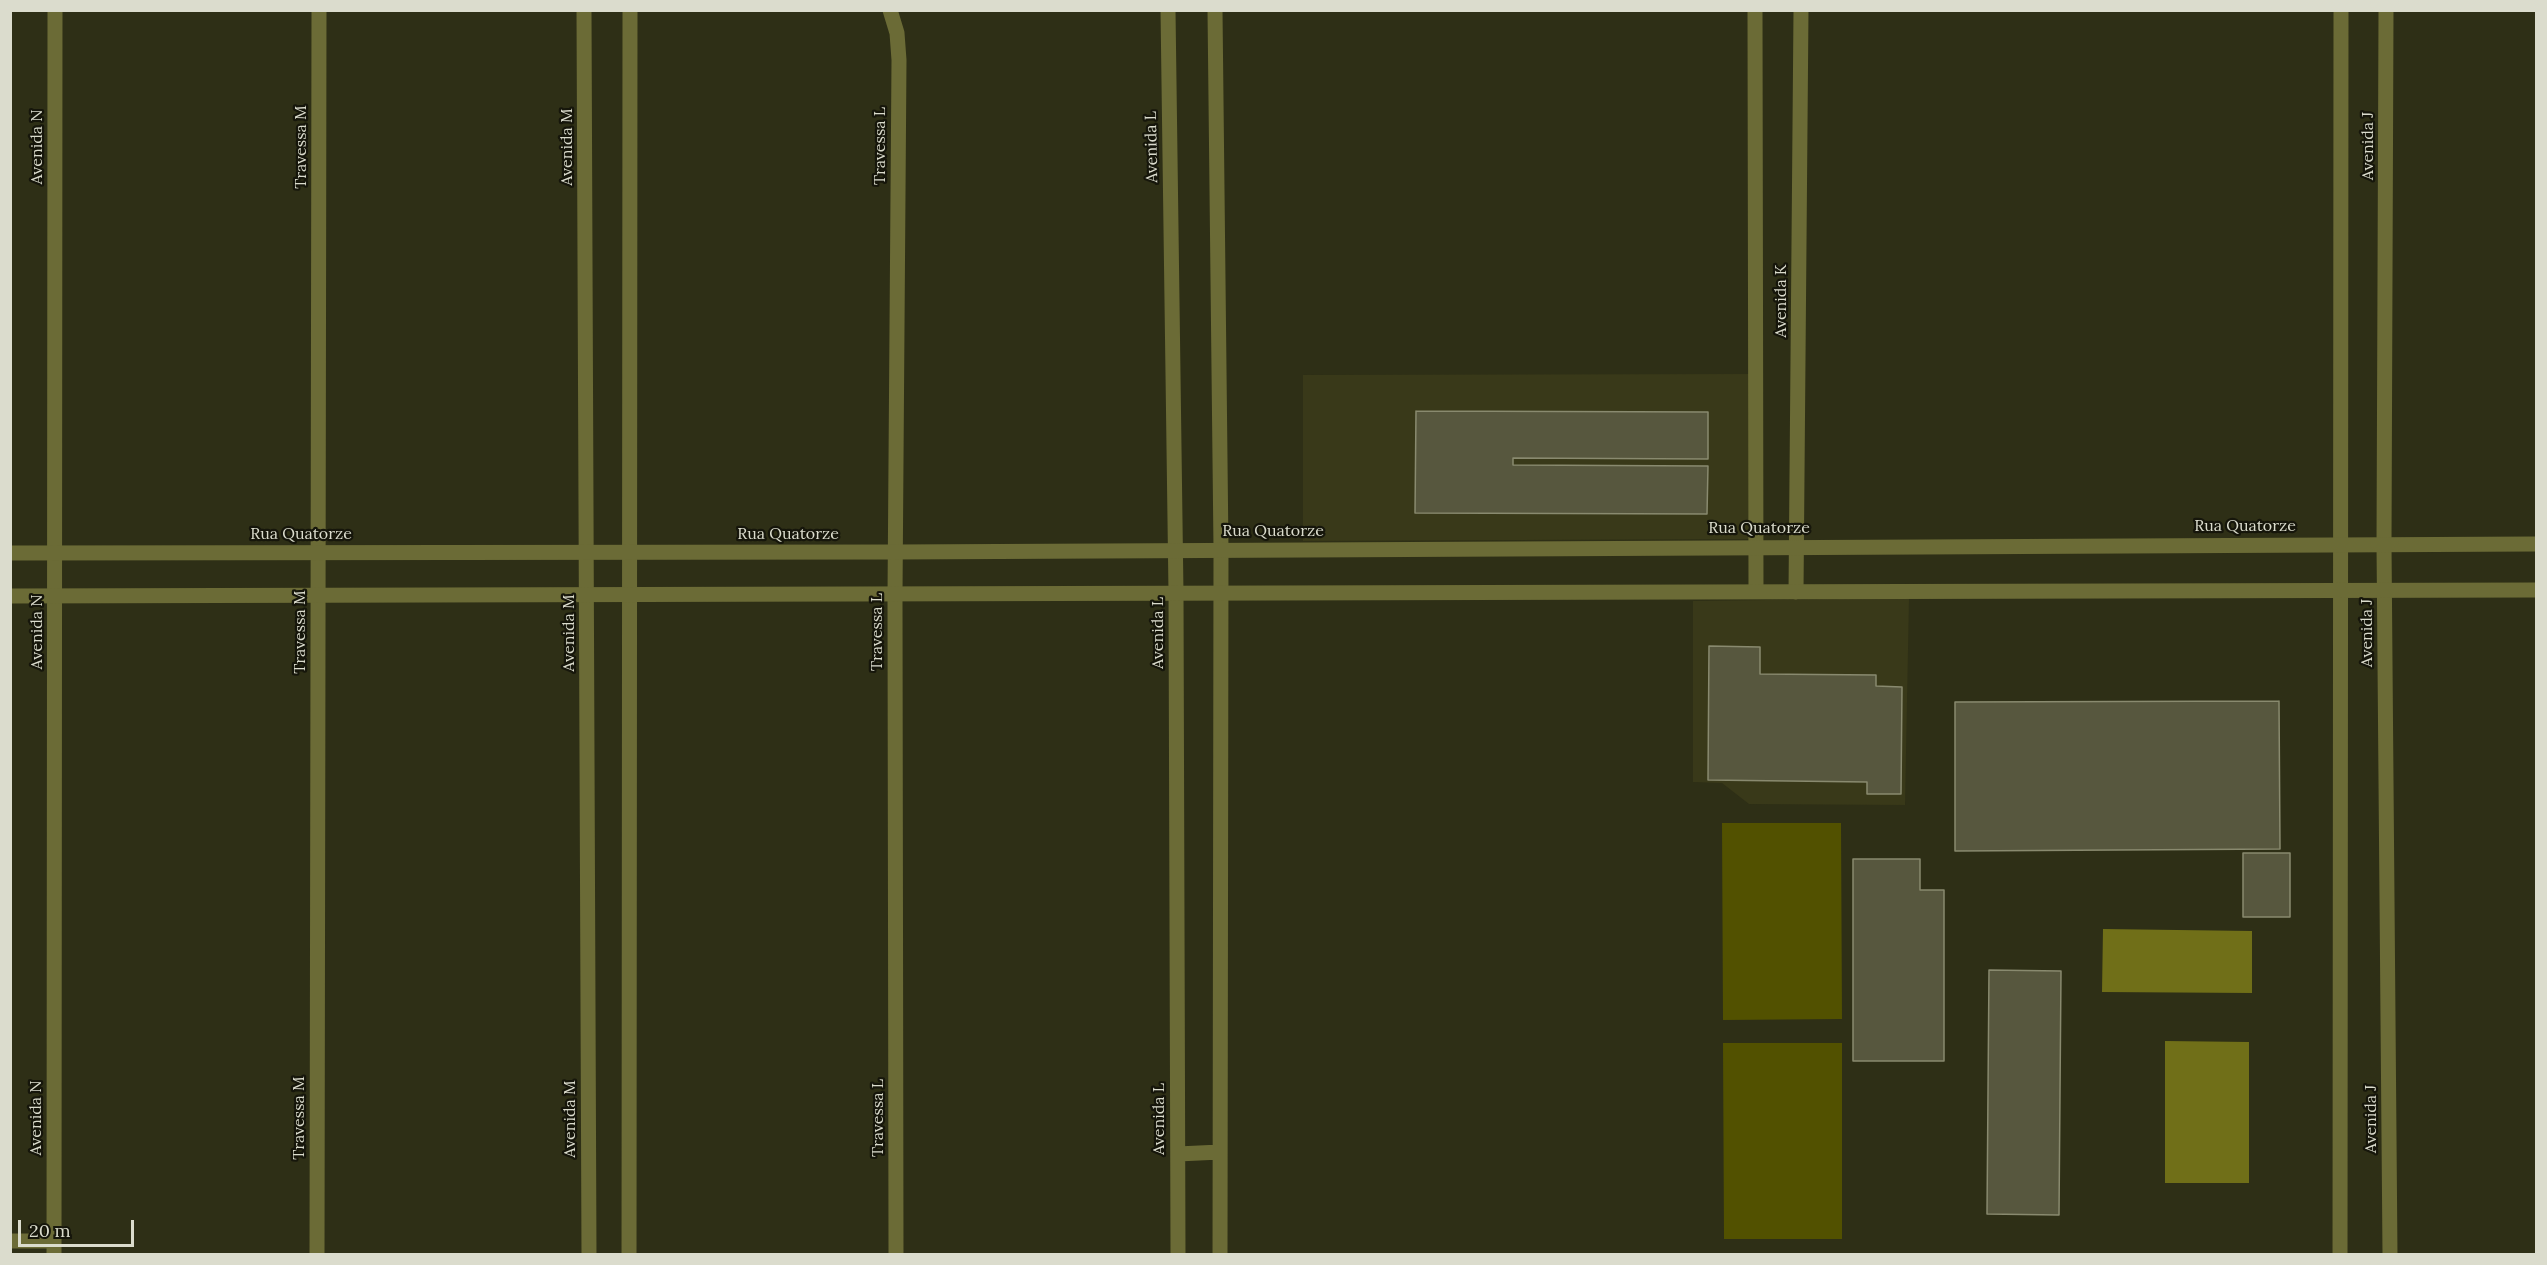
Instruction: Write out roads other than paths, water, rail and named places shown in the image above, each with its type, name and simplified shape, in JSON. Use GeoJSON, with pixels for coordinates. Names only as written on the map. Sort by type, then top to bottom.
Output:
{"type":"FeatureCollection","features":[{"type":"Feature","properties":{"kind":"street","name":"Avenida N"},"geometry":{"type":"LineString","coordinates":[[53,1248],[56,596],[55,10]]}},
{"type":"Feature","properties":{"kind":"street","name":"Travessa M"},"geometry":{"type":"LineString","coordinates":[[317,1254],[319,10]]}},
{"type":"Feature","properties":{"kind":"street","name":"Avenida M"},"geometry":{"type":"LineString","coordinates":[[584,10],[589,1254]]}},
{"type":"Feature","properties":{"kind":"street"},"geometry":{"type":"LineString","coordinates":[[629,1254],[630,10]]}},
{"type":"Feature","properties":{"kind":"street","name":"Travessa L"},"geometry":{"type":"LineString","coordinates":[[890,10],[897,33],[899,60],[895,594],[896,1254]]}},
{"type":"Feature","properties":{"kind":"street","name":"Avenida L"},"geometry":{"type":"LineString","coordinates":[[1168,10],[1176,550],[1178,1254]]}},
{"type":"Feature","properties":{"kind":"street"},"geometry":{"type":"LineString","coordinates":[[1215,10],[1221,549],[1219,593],[1220,1254]]}},
{"type":"Feature","properties":{"kind":"street","name":"Avenida K"},"geometry":{"type":"LineString","coordinates":[[1755,10],[1756,591]]}},
{"type":"Feature","properties":{"kind":"street","name":"Avenida K"},"geometry":{"type":"LineString","coordinates":[[1796,592],[1801,10]]}},
{"type":"Feature","properties":{"kind":"street","name":"Avenida J"},"geometry":{"type":"LineString","coordinates":[[2340,1254],[2341,10]]}},
{"type":"Feature","properties":{"kind":"street","name":"Avenida J"},"geometry":{"type":"LineString","coordinates":[[2386,10],[2384,544],[2390,1254]]}},
{"type":"Feature","properties":{"kind":"street","name":"Rua Quatorze"},"geometry":{"type":"LineString","coordinates":[[10,553],[896,552],[1755,546],[2536,544]]}},
{"type":"Feature","properties":{"kind":"street"},"geometry":{"type":"LineString","coordinates":[[10,596],[2536,590]]}},
{"type":"Feature","properties":{"kind":"street"},"geometry":{"type":"LineString","coordinates":[[1178,1154],[1220,1152]]}},
{"type":"Feature","properties":{"kind":"street"},"geometry":{"type":"LineString","coordinates":[[10,1241],[53,1248]]}}]}
